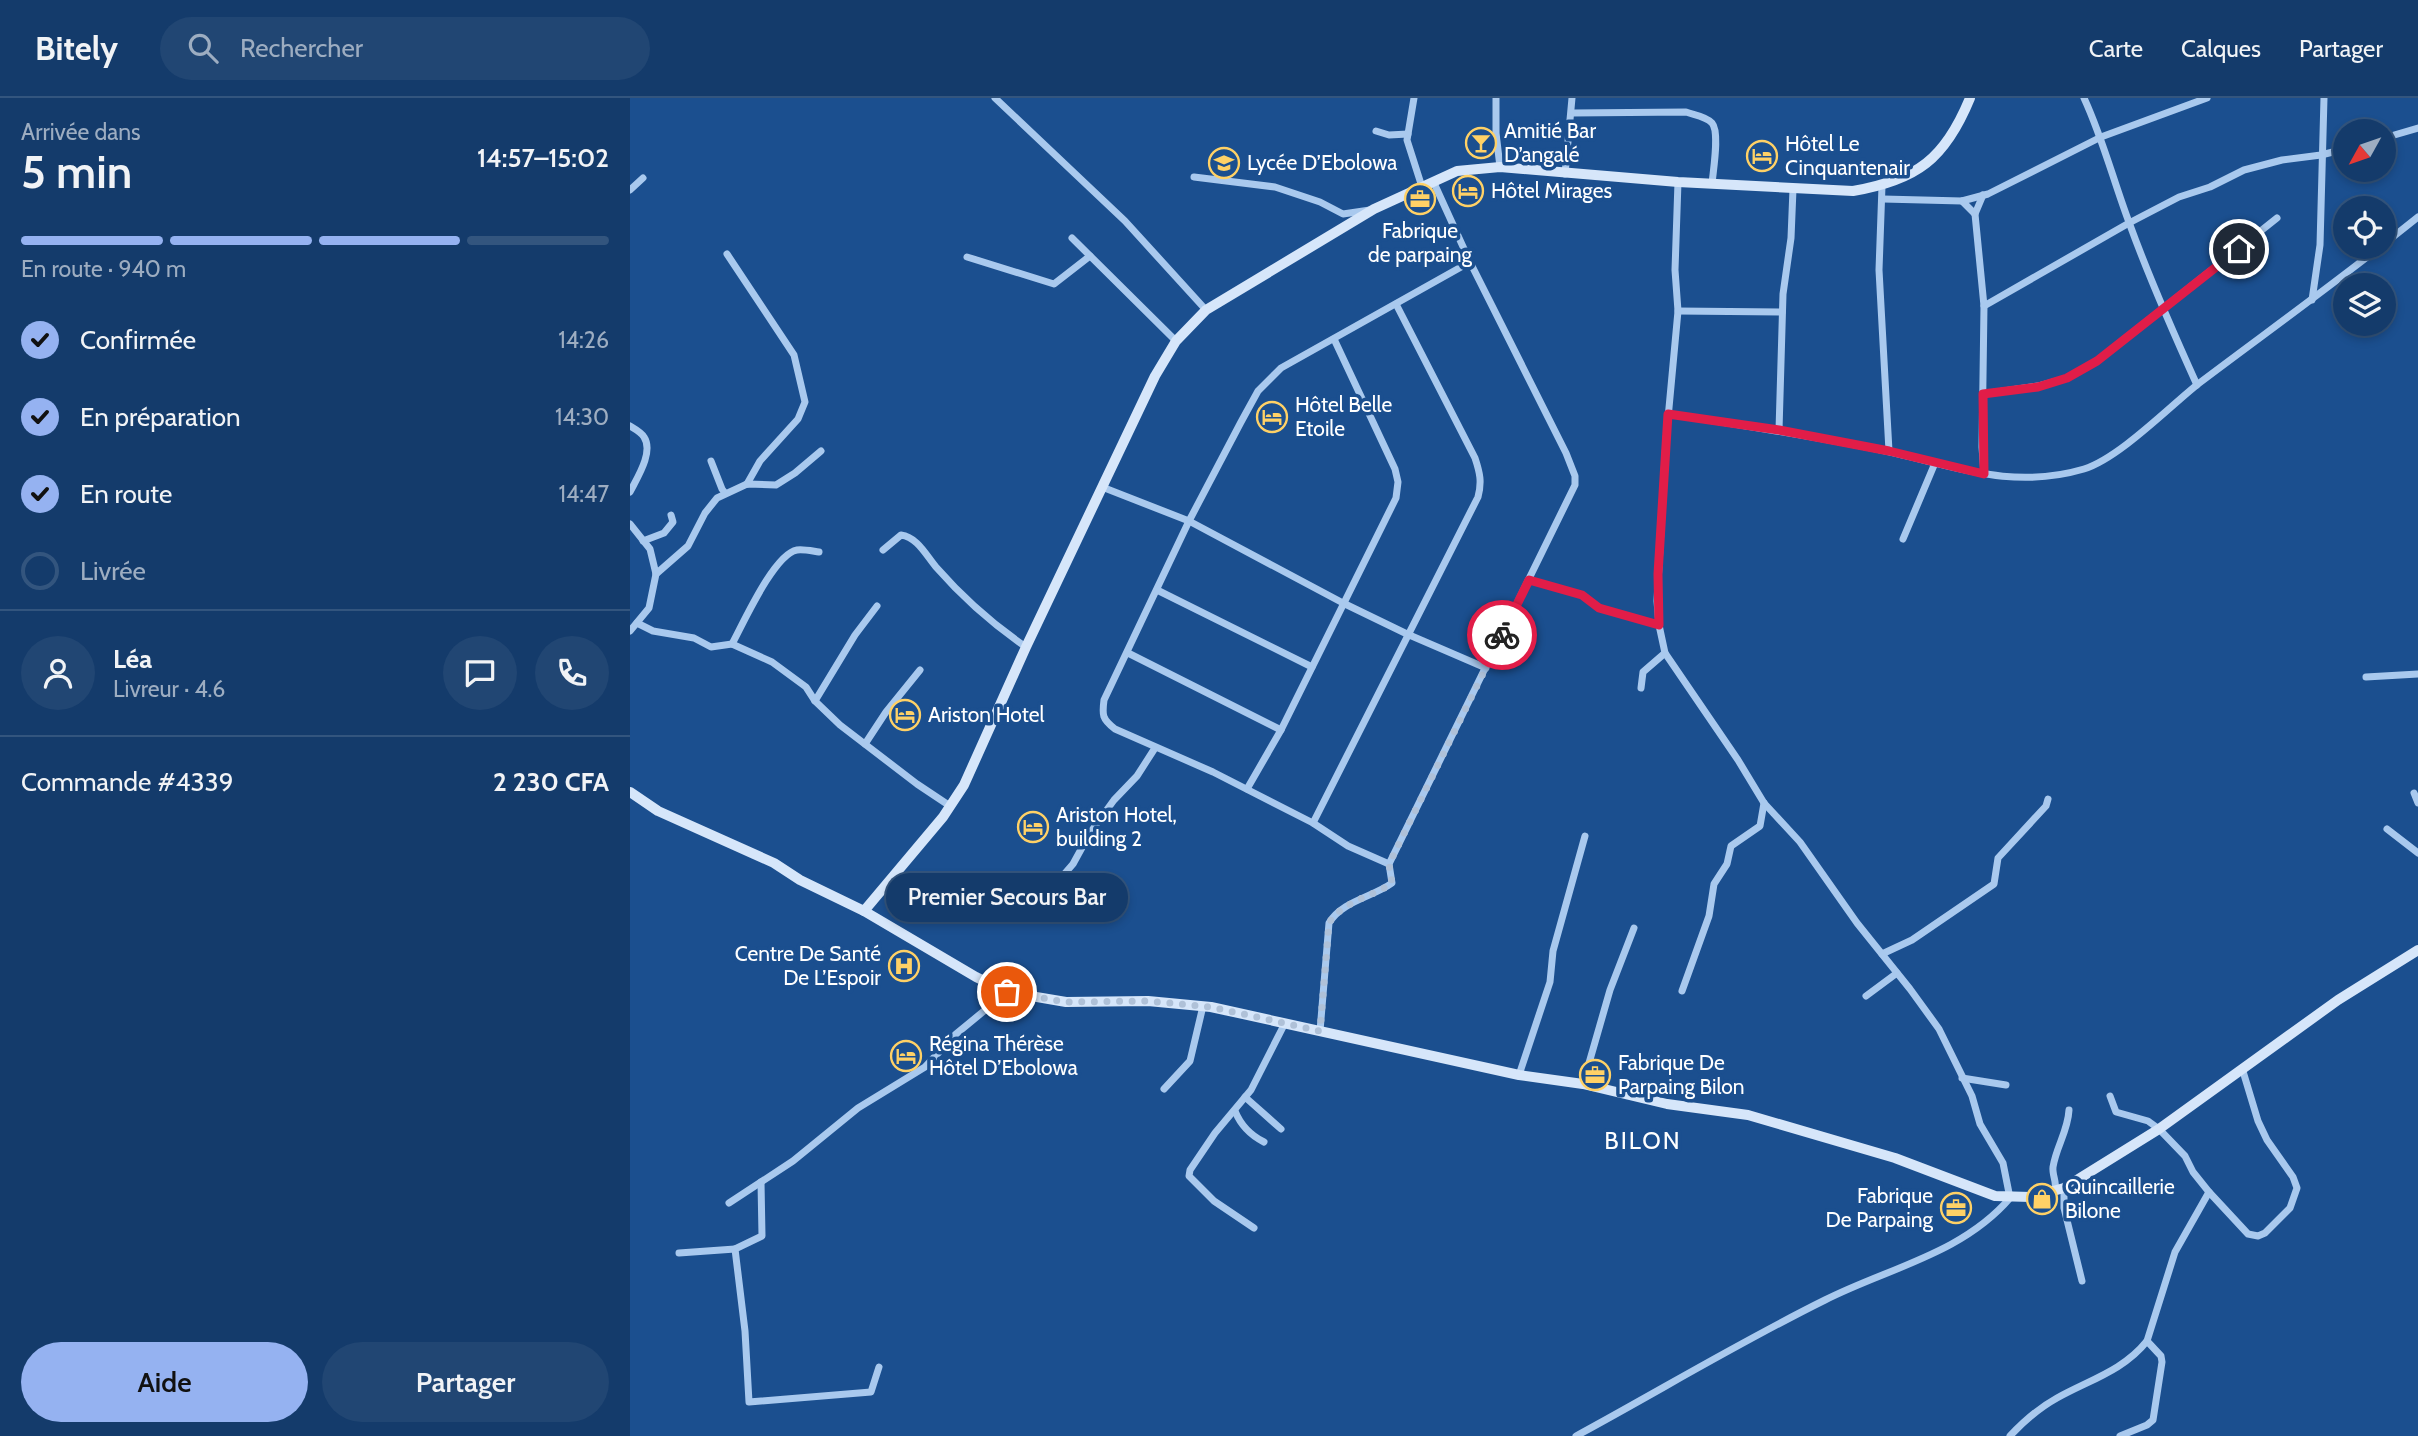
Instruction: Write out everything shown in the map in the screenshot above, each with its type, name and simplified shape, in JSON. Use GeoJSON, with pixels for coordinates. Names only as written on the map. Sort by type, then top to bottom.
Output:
{"type":"FeatureCollection","features":[{"type":"Feature","properties":{"kind":"main road"},"geometry":{"type":"LineString","coordinates":[[864,911],[964,785],[1026,647],[1155,376],[1176,341],[1206,310],[1374,209],[1457,171],[1500,167],[1678,182],[1853,191],[1882,186],[1919,170],[1930,162],[1962,118],[1970,98]]}},
{"type":"Feature","properties":{"kind":"main road"},"geometry":{"type":"LineString","coordinates":[[630,792],[658,811],[774,863],[800,880],[864,911],[976,977],[1007,992],[1066,1002],[1148,1001],[1203,1006],[1519,1075],[1583,1084],[1667,1104],[1748,1115],[1895,1158],[1995,1196],[2010,1198],[2031,1197],[2060,1189],[2159,1129],[2338,1000],[2418,950]]}},
{"type":"Feature","properties":{"kind":"street"},"geometry":{"type":"LineString","coordinates":[[995,98],[1125,222],[1206,310]]}},
{"type":"Feature","properties":{"kind":"street"},"geometry":{"type":"LineString","coordinates":[[1414,98],[1407,140],[1422,187]]}},
{"type":"Feature","properties":{"kind":"street"},"geometry":{"type":"LineString","coordinates":[[1496,98],[1500,167]]}},
{"type":"Feature","properties":{"kind":"street"},"geometry":{"type":"LineString","coordinates":[[1566,174],[1572,98]]}},
{"type":"Feature","properties":{"kind":"street"},"geometry":{"type":"LineString","coordinates":[[2084,98],[2101,137],[2129,223],[2163,311],[2197,385]]}},
{"type":"Feature","properties":{"kind":"street"},"geometry":{"type":"LineString","coordinates":[[1883,199],[1962,201],[1983,195],[2101,137],[2207,98]]}},
{"type":"Feature","properties":{"kind":"street"},"geometry":{"type":"LineString","coordinates":[[2312,301],[2320,246],[2324,98]]}},
{"type":"Feature","properties":{"kind":"street"},"geometry":{"type":"LineString","coordinates":[[1572,113],[1686,112],[1703,117],[1712,122],[1716,131],[1712,184]]}},
{"type":"Feature","properties":{"kind":"street"},"geometry":{"type":"LineString","coordinates":[[2396,134],[2418,128]]}},
{"type":"Feature","properties":{"kind":"street"},"geometry":{"type":"LineString","coordinates":[[1376,131],[1389,135],[1408,134]]}},
{"type":"Feature","properties":{"kind":"street"},"geometry":{"type":"LineString","coordinates":[[1984,306],[2179,197],[2210,187],[2244,170],[2282,160],[2333,152]]}},
{"type":"Feature","properties":{"kind":"street"},"geometry":{"type":"LineString","coordinates":[[1194,177],[1275,187],[1320,202],[1343,214],[1374,209]]}},
{"type":"Feature","properties":{"kind":"street"},"geometry":{"type":"LineString","coordinates":[[630,190],[643,178]]}},
{"type":"Feature","properties":{"kind":"street"},"geometry":{"type":"LineString","coordinates":[[1576,1436],[1827,1298],[1940,1251],[1994,1217],[2010,1198],[2003,1163],[1980,1124],[1972,1096],[1939,1029],[1836,894],[1800,842],[1764,803],[1665,653],[1657,601],[1658,560],[1678,311],[1675,270],[1678,182]]}},
{"type":"Feature","properties":{"kind":"street"},"geometry":{"type":"LineString","coordinates":[[1320,1031],[1329,923],[1353,902],[1392,883],[1389,864],[1572,492],[1575,476],[1434,183]]}},
{"type":"Feature","properties":{"kind":"street"},"geometry":{"type":"LineString","coordinates":[[1882,186],[1879,270],[1889,451]]}},
{"type":"Feature","properties":{"kind":"street"},"geometry":{"type":"LineString","coordinates":[[1779,430],[1782,312],[1791,238],[1793,189]]}},
{"type":"Feature","properties":{"kind":"street"},"geometry":{"type":"LineString","coordinates":[[1983,195],[1975,215],[1984,306],[1984,474]]}},
{"type":"Feature","properties":{"kind":"street"},"geometry":{"type":"LineString","coordinates":[[1962,201],[1975,215]]}},
{"type":"Feature","properties":{"kind":"street"},"geometry":{"type":"LineString","coordinates":[[2396,234],[2418,217]]}},
{"type":"Feature","properties":{"kind":"street"},"geometry":{"type":"LineString","coordinates":[[1983,394],[2038,387],[2067,378],[2097,361],[2277,218]]}},
{"type":"Feature","properties":{"kind":"street"},"geometry":{"type":"LineString","coordinates":[[1072,237],[1176,341]]}},
{"type":"Feature","properties":{"kind":"street"},"geometry":{"type":"LineString","coordinates":[[727,254],[794,355],[806,402],[798,419],[760,461],[747,484]]}},
{"type":"Feature","properties":{"kind":"street"},"geometry":{"type":"LineString","coordinates":[[967,257],[1054,284],[1090,256]]}},
{"type":"Feature","properties":{"kind":"street"},"geometry":{"type":"LineString","coordinates":[[1668,414],[1779,430],[2018,479],[2085,468],[2109,457],[2197,385],[2364,259]]}},
{"type":"Feature","properties":{"kind":"street"},"geometry":{"type":"LineString","coordinates":[[1389,864],[1348,846],[1313,823],[1213,772],[1115,729],[1105,721],[1102,714],[1104,700],[1189,522],[1258,391],[1282,368],[1470,262]]}},
{"type":"Feature","properties":{"kind":"street"},"geometry":{"type":"LineString","coordinates":[[1313,823],[1478,497],[1481,486],[1475,458],[1396,303]]}},
{"type":"Feature","properties":{"kind":"street"},"geometry":{"type":"LineString","coordinates":[[1678,311],[1782,312]]}},
{"type":"Feature","properties":{"kind":"street"},"geometry":{"type":"LineString","coordinates":[[1247,789],[1281,730],[1395,498],[1398,482],[1385,446],[1334,339]]}},
{"type":"Feature","properties":{"kind":"street"},"geometry":{"type":"LineString","coordinates":[[630,426],[644,435],[648,446],[642,469],[630,492]]}},
{"type":"Feature","properties":{"kind":"street"},"geometry":{"type":"LineString","coordinates":[[656,574],[688,546],[705,513],[717,498],[747,484],[776,485],[821,451]]}},
{"type":"Feature","properties":{"kind":"street"},"geometry":{"type":"LineString","coordinates":[[711,461],[725,493]]}},
{"type":"Feature","properties":{"kind":"street"},"geometry":{"type":"LineString","coordinates":[[1903,539],[1935,463]]}},
{"type":"Feature","properties":{"kind":"street"},"geometry":{"type":"LineString","coordinates":[[1102,487],[1189,522],[1343,603],[1486,668]]}},
{"type":"Feature","properties":{"kind":"street"},"geometry":{"type":"LineString","coordinates":[[643,541],[664,533],[673,522],[671,514]]}},
{"type":"Feature","properties":{"kind":"street"},"geometry":{"type":"LineString","coordinates":[[630,524],[650,549],[656,574],[649,608],[630,631]]}},
{"type":"Feature","properties":{"kind":"street"},"geometry":{"type":"LineString","coordinates":[[883,550],[901,535],[914,540],[988,621],[1026,647]]}},
{"type":"Feature","properties":{"kind":"street"},"geometry":{"type":"LineString","coordinates":[[732,645],[773,570],[782,559],[796,550],[819,552]]}},
{"type":"Feature","properties":{"kind":"street"},"geometry":{"type":"LineString","coordinates":[[1529,580],[1582,595],[1599,608],[1659,625]]}},
{"type":"Feature","properties":{"kind":"street"},"geometry":{"type":"LineString","coordinates":[[1157,590],[1312,667]]}},
{"type":"Feature","properties":{"kind":"street"},"geometry":{"type":"LineString","coordinates":[[815,701],[855,635],[877,606]]}},
{"type":"Feature","properties":{"kind":"street"},"geometry":{"type":"LineString","coordinates":[[637,623],[653,631],[694,638],[711,647],[732,645],[772,662],[806,687],[815,701],[840,725],[950,806]]}},
{"type":"Feature","properties":{"kind":"street"},"geometry":{"type":"LineString","coordinates":[[1128,653],[1281,730]]}},
{"type":"Feature","properties":{"kind":"street"},"geometry":{"type":"LineString","coordinates":[[1641,688],[1643,672],[1665,653]]}},
{"type":"Feature","properties":{"kind":"street"},"geometry":{"type":"LineString","coordinates":[[865,744],[919,670]]}},
{"type":"Feature","properties":{"kind":"street"},"geometry":{"type":"LineString","coordinates":[[2366,677],[2418,674]]}},
{"type":"Feature","properties":{"kind":"street"},"geometry":{"type":"LineString","coordinates":[[1024,919],[1057,890],[1060,879],[1073,864],[1090,834],[1114,800],[1137,776],[1155,748]]}},
{"type":"Feature","properties":{"kind":"street"},"geometry":{"type":"LineString","coordinates":[[2414,793],[2418,803]]}},
{"type":"Feature","properties":{"kind":"street"},"geometry":{"type":"LineString","coordinates":[[1882,954],[1912,940],[1994,884],[1998,858],[2046,806],[2048,799]]}},
{"type":"Feature","properties":{"kind":"street"},"geometry":{"type":"LineString","coordinates":[[1682,991],[1709,916],[1714,884],[1727,863],[1731,846],[1760,826],[1764,803]]}},
{"type":"Feature","properties":{"kind":"street"},"geometry":{"type":"LineString","coordinates":[[2387,829],[2418,853]]}},
{"type":"Feature","properties":{"kind":"street"},"geometry":{"type":"LineString","coordinates":[[1519,1075],[1550,982],[1553,951],[1585,835]]}},
{"type":"Feature","properties":{"kind":"street"},"geometry":{"type":"LineString","coordinates":[[1583,1084],[1610,990],[1634,928]]}},
{"type":"Feature","properties":{"kind":"street"},"geometry":{"type":"LineString","coordinates":[[1866,996],[1897,973]]}},
{"type":"Feature","properties":{"kind":"street"},"geometry":{"type":"LineString","coordinates":[[729,1203],[793,1161],[858,1108],[925,1066],[956,1034],[1007,992]]}},
{"type":"Feature","properties":{"kind":"street"},"geometry":{"type":"LineString","coordinates":[[1164,1089],[1190,1061],[1203,1006]]}},
{"type":"Feature","properties":{"kind":"street"},"geometry":{"type":"LineString","coordinates":[[1255,1228],[1214,1201],[1189,1176],[1190,1170],[1215,1133],[1235,1111],[1264,1069],[1285,1023]]}},
{"type":"Feature","properties":{"kind":"street"},"geometry":{"type":"LineString","coordinates":[[2110,1096],[2116,1112],[2148,1121],[2159,1129],[2185,1156],[2208,1192],[2248,1234],[2258,1236],[2290,1208],[2297,1188],[2258,1121],[2242,1068]]}},
{"type":"Feature","properties":{"kind":"street"},"geometry":{"type":"LineString","coordinates":[[1962,1079],[2006,1085]]}},
{"type":"Feature","properties":{"kind":"street"},"geometry":{"type":"LineString","coordinates":[[1245,1097],[1281,1129]]}},
{"type":"Feature","properties":{"kind":"street"},"geometry":{"type":"LineString","coordinates":[[1235,1111],[1241,1125],[1264,1142]]}},
{"type":"Feature","properties":{"kind":"street"},"geometry":{"type":"LineString","coordinates":[[2069,1111],[2068,1125],[2053,1168],[2082,1281]]}},
{"type":"Feature","properties":{"kind":"street"},"geometry":{"type":"LineString","coordinates":[[679,1253],[735,1249],[762,1236],[761,1182]]}},
{"type":"Feature","properties":{"kind":"street"},"geometry":{"type":"LineString","coordinates":[[2011,1436],[2027,1418],[2055,1399],[2119,1367],[2147,1341],[2175,1252],[2208,1192]]}},
{"type":"Feature","properties":{"kind":"street"},"geometry":{"type":"LineString","coordinates":[[735,1249],[745,1331],[749,1402],[871,1392],[879,1367]]}},
{"type":"Feature","properties":{"kind":"street"},"geometry":{"type":"LineString","coordinates":[[2120,1436],[2147,1425],[2153,1419],[2162,1362],[2161,1356],[2147,1341]]}},
{"type":"Feature","properties":{"kind":"way so far"},"geometry":{"type":"LineString","coordinates":[[1007,992],[1066,1002],[1148,1001],[1211,1007],[1320,1031],[1329,923],[1353,902],[1392,883],[1389,864],[1502,635]]}},
{"type":"Feature","properties":{"kind":"place","name":"Amitié Bar D’angalé"},"geometry":{"type":"Point","coordinates":[1481,143]}},
{"type":"Feature","properties":{"kind":"place","name":"Hôtel Le Cinquantenair"},"geometry":{"type":"Point","coordinates":[1762,156]}},
{"type":"Feature","properties":{"kind":"place","name":"Lycée D’Ebolowa"},"geometry":{"type":"Point","coordinates":[1224,163]}},
{"type":"Feature","properties":{"kind":"place","name":"Hôtel Mirages"},"geometry":{"type":"Point","coordinates":[1468,191]}},
{"type":"Feature","properties":{"kind":"place","name":"Fabrique de parpaing"},"geometry":{"type":"Point","coordinates":[1420,199]}},
{"type":"Feature","properties":{"kind":"place","name":"Hôtel Belle Etoile"},"geometry":{"type":"Point","coordinates":[1272,417]}},
{"type":"Feature","properties":{"kind":"place","name":"Ariston Hotel"},"geometry":{"type":"Point","coordinates":[905,715]}},
{"type":"Feature","properties":{"kind":"place","name":"Ariston Hotel, building 2"},"geometry":{"type":"Point","coordinates":[1033,827]}},
{"type":"Feature","properties":{"kind":"place","name":"Centre De Santé De L’Espoir"},"geometry":{"type":"Point","coordinates":[904,966]}},
{"type":"Feature","properties":{"kind":"place","name":"Premier Secours Bar"},"geometry":{"type":"Point","coordinates":[1007,992]}},
{"type":"Feature","properties":{"kind":"place","name":"Régina Thérèse Hôtel D’Ebolowa"},"geometry":{"type":"Point","coordinates":[906,1056]}},
{"type":"Feature","properties":{"kind":"place","name":"Fabrique De Parpaing Bilon"},"geometry":{"type":"Point","coordinates":[1595,1075]}},
{"type":"Feature","properties":{"kind":"place","name":"Quincaillerie Bilone"},"geometry":{"type":"Point","coordinates":[2042,1199]}},
{"type":"Feature","properties":{"kind":"place","name":"Fabrique De Parpaing"},"geometry":{"type":"Point","coordinates":[1956,1208]}},
{"type":"Feature","properties":{"kind":"district","name":"BILON"},"geometry":{"type":"Point","coordinates":[1643,1141]}},
{"type":"Feature","properties":{"kind":"route"},"geometry":{"type":"LineString","coordinates":[[1502,635],[1529,580],[1582,595],[1599,608],[1659,625],[1659,547],[1668,414],[1779,430],[1889,451],[1984,474],[1983,394],[2038,387],[2067,378],[2097,361],[2239,249]]}}]}
